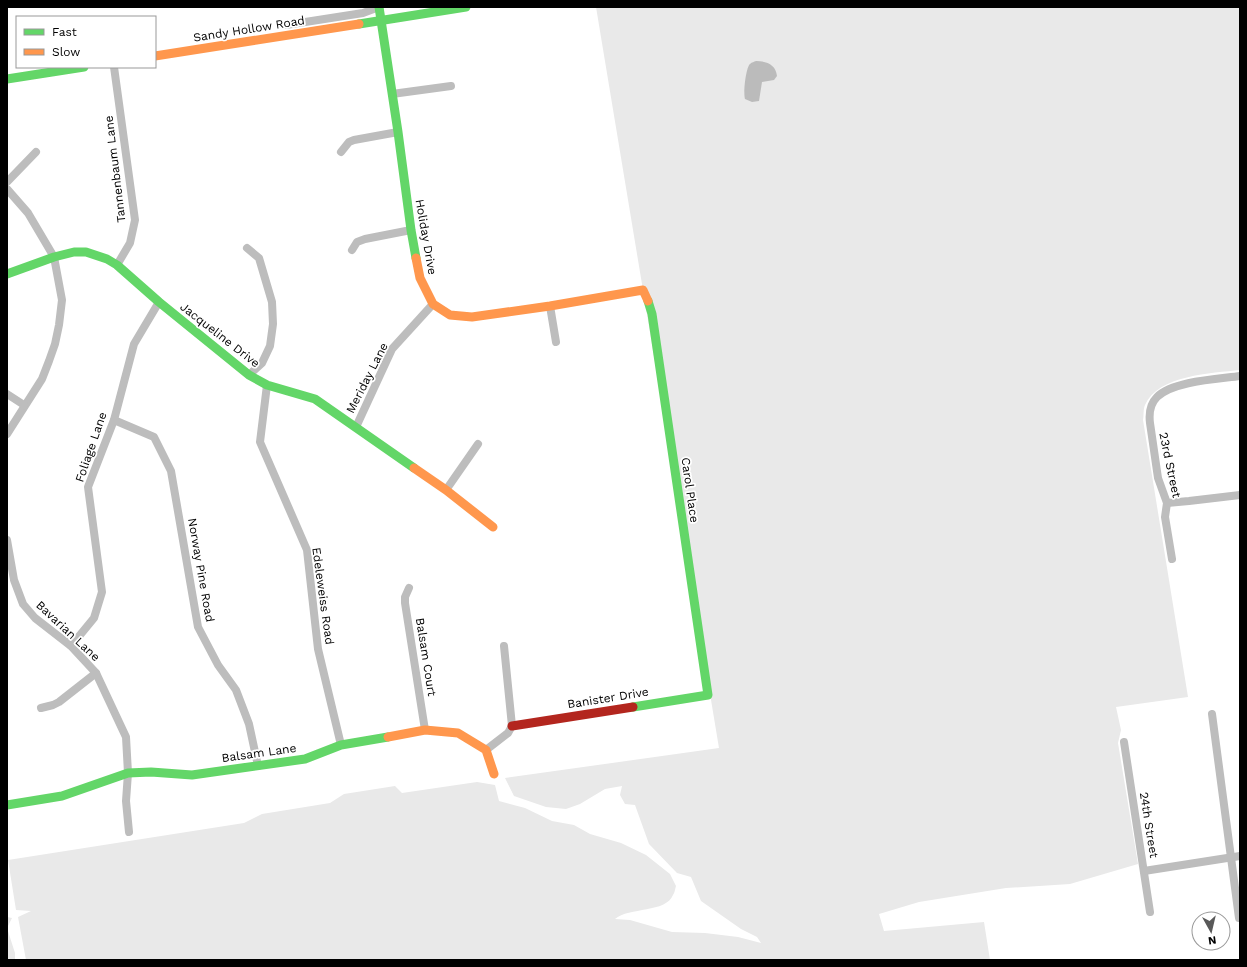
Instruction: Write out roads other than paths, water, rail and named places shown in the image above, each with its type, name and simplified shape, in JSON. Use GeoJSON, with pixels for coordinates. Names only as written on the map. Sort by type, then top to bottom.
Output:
{"type":"FeatureCollection","features":[{"type":"Feature","properties":{"kind":"street","name":"Holiday Drive"},"geometry":{"type":"LineString","coordinates":[[379,7],[411,230],[420,278],[433,304]]}},
{"type":"Feature","properties":{"kind":"street"},"geometry":{"type":"LineString","coordinates":[[286,25],[363,13],[379,7]]}},
{"type":"Feature","properties":{"kind":"street","name":"Sandy Hollow Road"},"geometry":{"type":"LineString","coordinates":[[156,56],[466,7]]}},
{"type":"Feature","properties":{"kind":"street"},"geometry":{"type":"LineString","coordinates":[[7,79],[78,68]]}},
{"type":"Feature","properties":{"kind":"street","name":"Tannenbaum Lane"},"geometry":{"type":"LineString","coordinates":[[114,68],[135,220],[130,243],[117,265]]}},
{"type":"Feature","properties":{"kind":"street"},"geometry":{"type":"LineString","coordinates":[[392,94],[451,86]]}},
{"type":"Feature","properties":{"kind":"street"},"geometry":{"type":"LineString","coordinates":[[341,152],[348,142],[398,132]]}},
{"type":"Feature","properties":{"kind":"street"},"geometry":{"type":"LineString","coordinates":[[7,182],[36,152]]}},
{"type":"Feature","properties":{"kind":"street"},"geometry":{"type":"LineString","coordinates":[[7,189],[28,213],[54,257],[62,300],[60,325],[55,344],[42,379],[24,405],[7,434]]}},
{"type":"Feature","properties":{"kind":"street"},"geometry":{"type":"LineString","coordinates":[[352,250],[357,242],[364,239],[411,230]]}},
{"type":"Feature","properties":{"kind":"street"},"geometry":{"type":"LineString","coordinates":[[247,248],[259,258],[272,302],[273,324],[270,346],[262,363],[248,375]]}},
{"type":"Feature","properties":{"kind":"street","name":"Jacqueline Drive"},"geometry":{"type":"LineString","coordinates":[[7,274],[54,257],[74,252],[86,252],[98,255],[117,265],[159,302],[248,375],[268,385],[315,399],[446,490],[493,527]]}},
{"type":"Feature","properties":{"kind":"street","name":"Carol Place"},"geometry":{"type":"LineString","coordinates":[[550,306],[642,290],[649,302],[708,695]]}},
{"type":"Feature","properties":{"kind":"street","name":"Foliage Lane"},"geometry":{"type":"LineString","coordinates":[[70,646],[94,618],[102,592],[88,487],[114,420],[134,344],[159,302]]}},
{"type":"Feature","properties":{"kind":"street"},"geometry":{"type":"LineString","coordinates":[[433,304],[450,315],[472,317],[550,306],[556,342]]}},
{"type":"Feature","properties":{"kind":"street","name":"Meriday Lane"},"geometry":{"type":"LineString","coordinates":[[356,427],[392,349],[433,304]]}},
{"type":"Feature","properties":{"kind":"street","name":"23rd Street"},"geometry":{"type":"LineString","coordinates":[[1172,559],[1165,517],[1167,503],[1158,478],[1150,423],[1153,404],[1156,398],[1167,390],[1184,384],[1240,376]]}},
{"type":"Feature","properties":{"kind":"street","name":"Edeleweiss Road"},"geometry":{"type":"LineString","coordinates":[[268,385],[260,442],[307,550],[318,649],[341,745]]}},
{"type":"Feature","properties":{"kind":"street"},"geometry":{"type":"LineString","coordinates":[[7,394],[24,405]]}},
{"type":"Feature","properties":{"kind":"street","name":"Norway Pine Road"},"geometry":{"type":"LineString","coordinates":[[114,420],[154,437],[171,471],[198,627],[218,664],[236,690],[249,724],[258,766]]}},
{"type":"Feature","properties":{"kind":"street"},"geometry":{"type":"LineString","coordinates":[[446,490],[478,444]]}},
{"type":"Feature","properties":{"kind":"street"},"geometry":{"type":"LineString","coordinates":[[1167,503],[1240,495]]}},
{"type":"Feature","properties":{"kind":"street","name":"Bavarian Lane"},"geometry":{"type":"LineString","coordinates":[[7,540],[14,580],[23,604],[35,618],[70,646],[96,673],[126,737],[128,773],[126,801],[129,832]]}},
{"type":"Feature","properties":{"kind":"street","name":"Balsam Court"},"geometry":{"type":"LineString","coordinates":[[409,588],[405,597],[405,603],[425,730]]}},
{"type":"Feature","properties":{"kind":"street"},"geometry":{"type":"LineString","coordinates":[[494,774],[486,750],[508,733],[512,726],[504,646]]}},
{"type":"Feature","properties":{"kind":"street"},"geometry":{"type":"LineString","coordinates":[[40,708],[59,702],[96,673]]}},
{"type":"Feature","properties":{"kind":"street","name":"Banister Drive"},"geometry":{"type":"LineString","coordinates":[[512,726],[708,695]]}},
{"type":"Feature","properties":{"kind":"street"},"geometry":{"type":"LineString","coordinates":[[1212,714],[1239,918]]}},
{"type":"Feature","properties":{"kind":"street","name":"Balsam Lane"},"geometry":{"type":"LineString","coordinates":[[7,805],[62,796],[128,773],[151,772],[192,775],[258,766],[305,759],[341,745],[425,730],[458,733],[486,750]]}},
{"type":"Feature","properties":{"kind":"street","name":"24th Street"},"geometry":{"type":"LineString","coordinates":[[1124,742],[1150,912]]}},
{"type":"Feature","properties":{"kind":"street"},"geometry":{"type":"LineString","coordinates":[[1144,871],[1240,856]]}}]}
